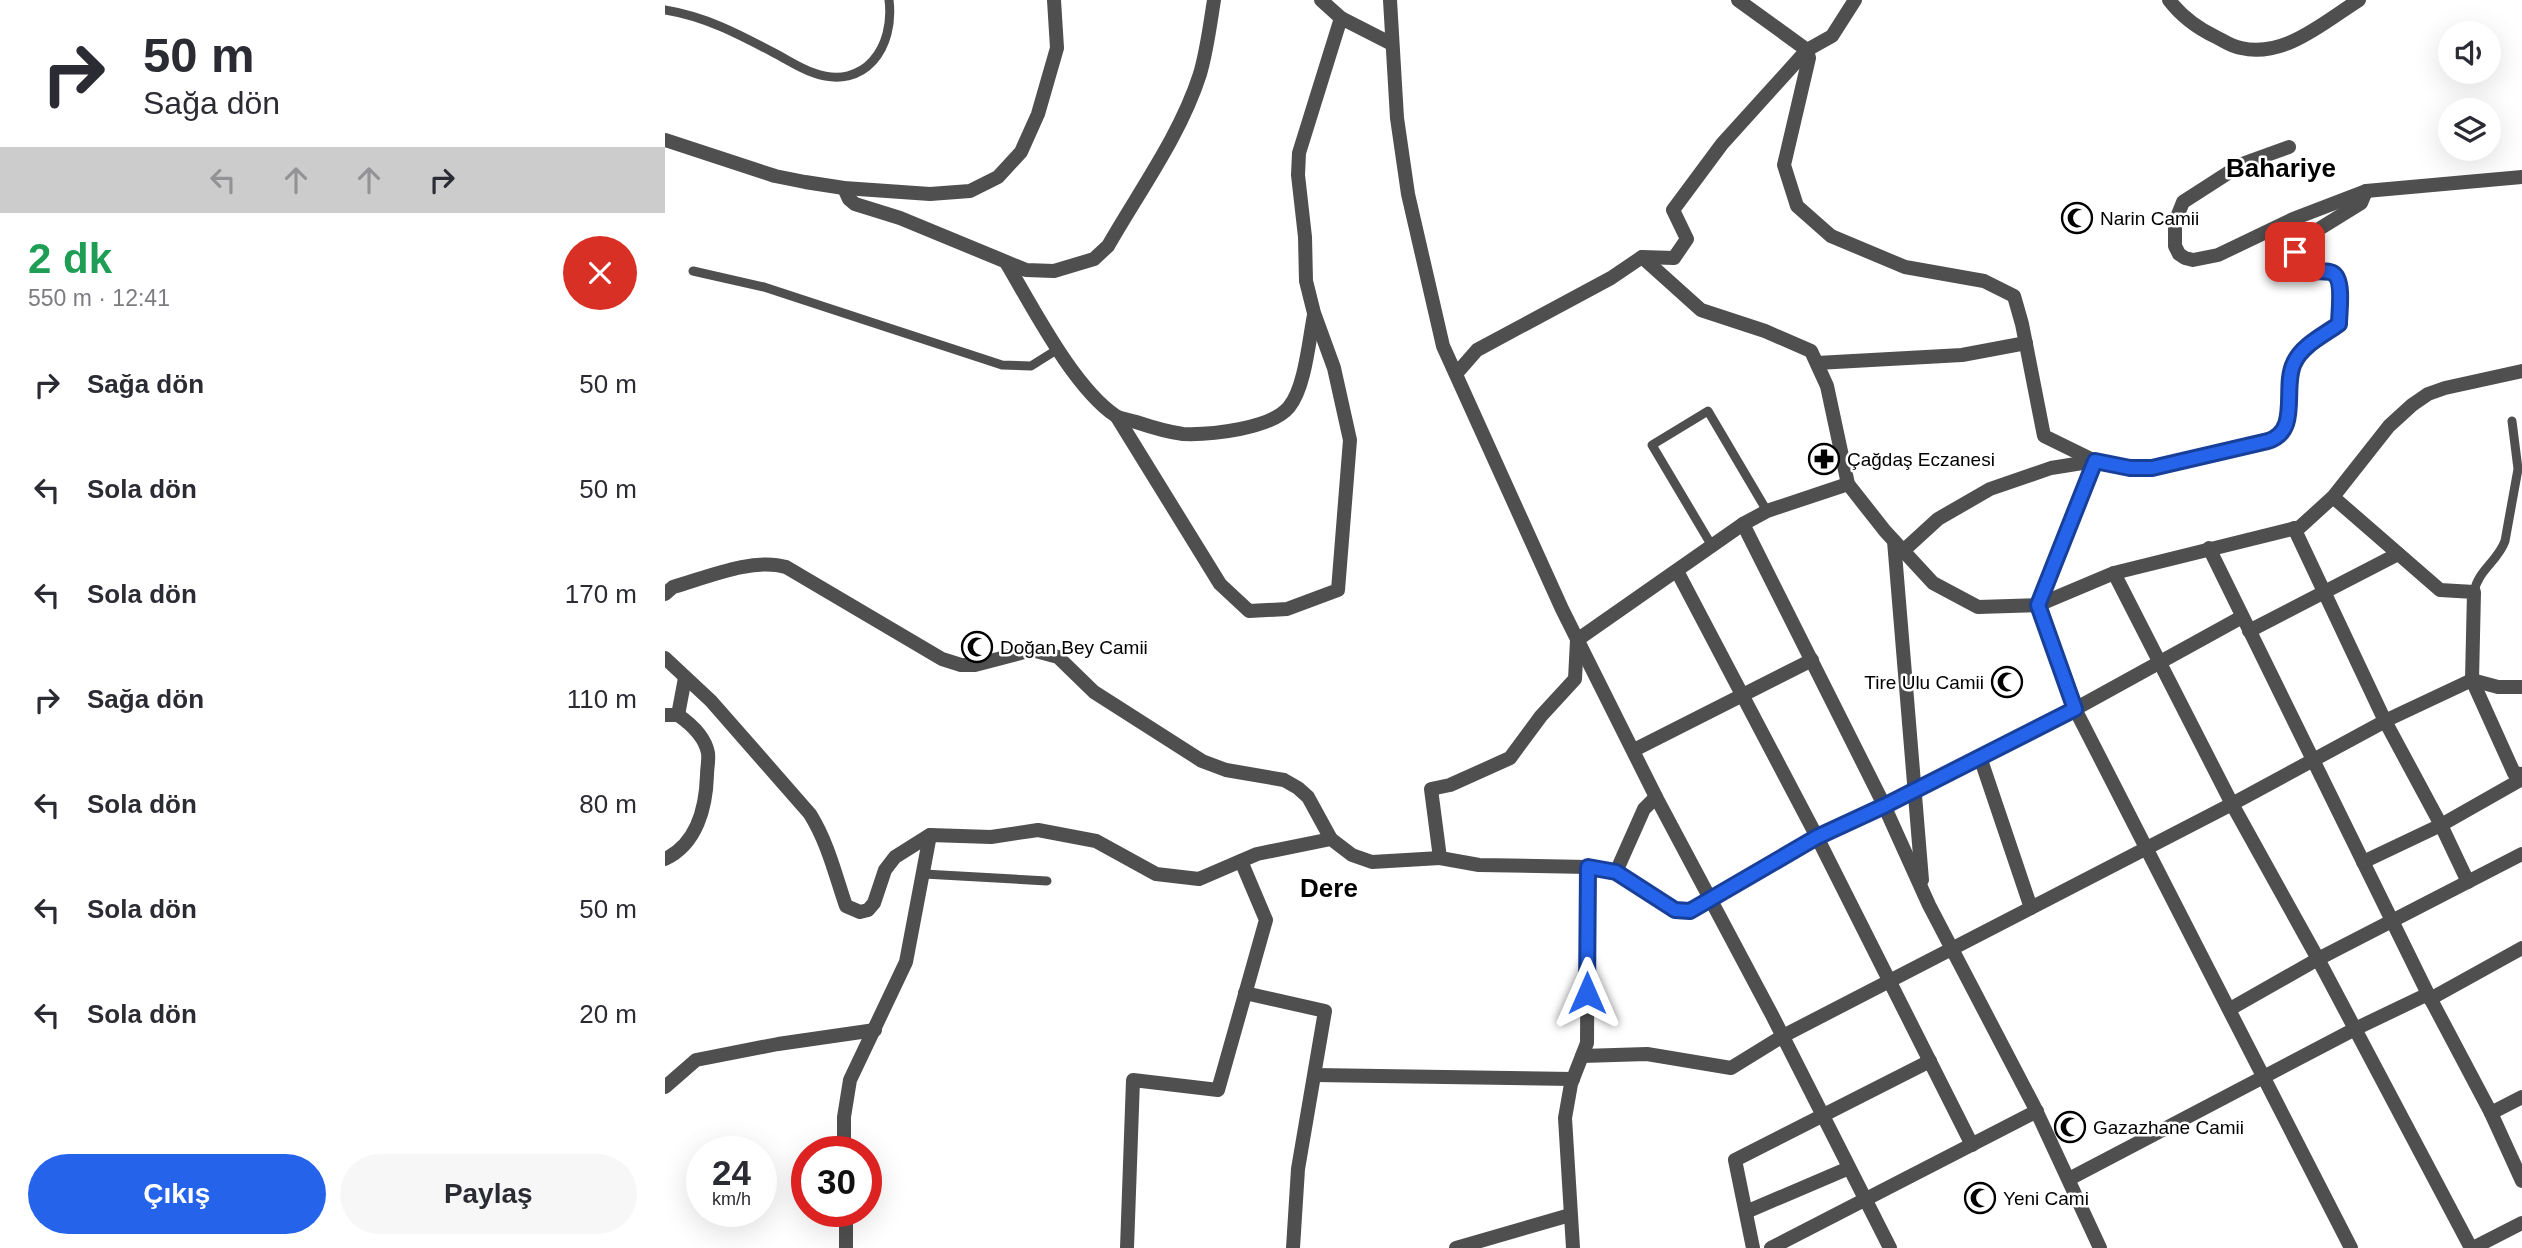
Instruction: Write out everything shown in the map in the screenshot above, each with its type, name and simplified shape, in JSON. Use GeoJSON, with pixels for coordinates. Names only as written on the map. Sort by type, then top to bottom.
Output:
{"type":"FeatureCollection","features":[{"type":"Feature","properties":{"kind":"street"},"geometry":{"type":"LineString","coordinates":[[665,140],[775,176],[845,188],[930,194],[970,191],[998,177],[1021,152],[1038,114],[1057,48],[1054,0]]}},
{"type":"Feature","properties":{"kind":"street"},"geometry":{"type":"LineString","coordinates":[[845,188],[849,199],[855,204],[932,230],[1007,264],[1040,272],[1054,271],[1094,259],[1108,246],[1189,104],[1207,47],[1214,0]]}},
{"type":"Feature","properties":{"kind":"street"},"geometry":{"type":"LineString","coordinates":[[1321,0],[1341,18],[1392,44]]}},
{"type":"Feature","properties":{"kind":"street"},"geometry":{"type":"LineString","coordinates":[[1390,0],[1397,118],[1408,194],[1443,346],[1577,640],[1890,1248]]}},
{"type":"Feature","properties":{"kind":"street"},"geometry":{"type":"LineString","coordinates":[[1738,0],[1807,50],[1807,69],[1784,165],[1797,206],[1831,236],[1905,267],[1985,281],[2014,296],[2026,343],[2043,436],[2095,461],[2130,468],[2152,468],[2268,441],[2282,433],[2288,420],[2294,361],[2307,346],[2339,324],[2338,277],[2332,272],[2302,269],[2296,261],[2295,252],[2319,229],[2361,203],[2366,191]]}},
{"type":"Feature","properties":{"kind":"street"},"geometry":{"type":"LineString","coordinates":[[1456,374],[1477,350],[1611,278],[1642,257],[1674,258],[1687,239],[1673,210],[1722,144],[1807,50],[1832,36],[1855,0]]}},
{"type":"Feature","properties":{"kind":"street"},"geometry":{"type":"LineString","coordinates":[[2169,0],[2190,22],[2205,31],[2238,48],[2260,51],[2280,47],[2299,38],[2359,0]]}},
{"type":"Feature","properties":{"kind":"street"},"geometry":{"type":"LineString","coordinates":[[1007,264],[1077,377],[1117,417],[1220,584],[1249,611],[1287,609],[1338,590],[1350,440],[1334,368],[1314,313],[1306,281],[1305,237],[1298,175],[1299,153],[1341,18]]}},
{"type":"Feature","properties":{"kind":"street"},"geometry":{"type":"LineString","coordinates":[[2289,147],[2242,164],[2183,202],[2178,211],[2174,233],[2179,254],[2193,260],[2218,255],[2293,219],[2366,191],[2522,177]]}},
{"type":"Feature","properties":{"kind":"street"},"geometry":{"type":"LineString","coordinates":[[1642,257],[1701,310],[1765,331],[1811,351],[1827,386],[1848,484],[1933,583],[1978,607],[2038,605],[2114,573],[2300,527],[2333,497],[2389,426],[2428,394],[2522,371]]}},
{"type":"Feature","properties":{"kind":"street"},"geometry":{"type":"LineString","coordinates":[[1117,417],[1184,434],[1263,424],[1281,416],[1291,405],[1299,387],[1314,313]]}},
{"type":"Feature","properties":{"kind":"street"},"geometry":{"type":"LineString","coordinates":[[1817,363],[1962,355],[2026,343]]}},
{"type":"Feature","properties":{"kind":"street"},"geometry":{"type":"LineString","coordinates":[[1899,546],[1938,519],[1990,489],[2051,468],[2095,461]]}},
{"type":"Feature","properties":{"kind":"street"},"geometry":{"type":"LineString","coordinates":[[2095,461],[2038,605],[2075,709],[2351,1248]]}},
{"type":"Feature","properties":{"kind":"street"},"geometry":{"type":"LineString","coordinates":[[1577,640],[1744,524],[1767,511],[1848,484]]}},
{"type":"Feature","properties":{"kind":"street"},"geometry":{"type":"LineString","coordinates":[[2333,497],[2440,590],[2474,592],[2472,680],[2514,773],[2522,777]]}},
{"type":"Feature","properties":{"kind":"street"},"geometry":{"type":"LineString","coordinates":[[1744,524],[1884,806],[1923,892],[2037,1111],[2100,1248]]}},
{"type":"Feature","properties":{"kind":"street"},"geometry":{"type":"LineString","coordinates":[[2294,528],[2385,721],[2441,825],[2468,883]]}},
{"type":"Feature","properties":{"kind":"street"},"geometry":{"type":"LineString","coordinates":[[1899,546],[1923,892]]}},
{"type":"Feature","properties":{"kind":"street"},"geometry":{"type":"LineString","coordinates":[[2209,548],[2311,760],[2491,1113],[2522,1181]]}},
{"type":"Feature","properties":{"kind":"street"},"geometry":{"type":"LineString","coordinates":[[665,594],[673,587],[754,565],[786,567],[942,659],[961,665],[983,664],[1023,651],[1050,654],[1065,662],[1094,692],[1202,761],[1226,770],[1284,780],[1298,788],[1308,797],[1331,839],[1352,855],[1372,862],[1440,858],[1479,865],[1588,867],[1616,872],[1675,910],[1690,911],[1817,837],[1884,806],[2160,663],[2323,593],[2398,554]]}},
{"type":"Feature","properties":{"kind":"street"},"geometry":{"type":"LineString","coordinates":[[1677,571],[1817,837],[1972,1145]]}},
{"type":"Feature","properties":{"kind":"street"},"geometry":{"type":"LineString","coordinates":[[2114,573],[2232,804],[2472,1248],[2522,1223]]}},
{"type":"Feature","properties":{"kind":"street"},"geometry":{"type":"LineString","coordinates":[[1440,858],[1431,789],[1450,785],[1510,758],[1541,716],[1574,680],[1577,640]]}},
{"type":"Feature","properties":{"kind":"street"},"geometry":{"type":"LineString","coordinates":[[665,658],[746,739],[810,814],[823,834],[846,906],[851,910],[860,912],[868,909],[874,903],[885,870],[895,857],[930,835],[991,837],[1038,830],[1096,841],[1156,874],[1199,879],[1257,854],[1331,839]]}},
{"type":"Feature","properties":{"kind":"street"},"geometry":{"type":"LineString","coordinates":[[1634,750],[1812,660]]}},
{"type":"Feature","properties":{"kind":"street"},"geometry":{"type":"LineString","coordinates":[[665,859],[678,851],[694,830],[702,816],[706,795],[708,753],[700,735],[672,715],[685,678]]}},
{"type":"Feature","properties":{"kind":"street"},"geometry":{"type":"LineString","coordinates":[[1582,1056],[1647,1054],[1731,1068],[1783,1036],[2232,804],[2385,721],[2472,680],[2498,687],[2522,687]]}},
{"type":"Feature","properties":{"kind":"street"},"geometry":{"type":"LineString","coordinates":[[1980,757],[2031,908]]}},
{"type":"Feature","properties":{"kind":"street"},"geometry":{"type":"LineString","coordinates":[[2363,863],[2441,825],[2522,777]]}},
{"type":"Feature","properties":{"kind":"street"},"geometry":{"type":"LineString","coordinates":[[1616,872],[1644,809],[1656,797]]}},
{"type":"Feature","properties":{"kind":"street"},"geometry":{"type":"LineString","coordinates":[[844,1136],[850,1080],[906,962],[930,835]]}},
{"type":"Feature","properties":{"kind":"street"},"geometry":{"type":"LineString","coordinates":[[2230,1009],[2318,959],[2393,923],[2522,854]]}},
{"type":"Feature","properties":{"kind":"street"},"geometry":{"type":"LineString","coordinates":[[1127,1248],[1133,1080],[1218,1090],[1266,919],[1241,862]]}},
{"type":"Feature","properties":{"kind":"street"},"geometry":{"type":"LineString","coordinates":[[1573,1248],[1565,1118],[1573,1079],[1587,1043],[1588,867]]}},
{"type":"Feature","properties":{"kind":"street"},"geometry":{"type":"LineString","coordinates":[[2069,1179],[2355,1029],[2429,996],[2522,948]]}},
{"type":"Feature","properties":{"kind":"street"},"geometry":{"type":"LineString","coordinates":[[1245,993],[1325,1011],[1298,1169],[1293,1248]]}},
{"type":"Feature","properties":{"kind":"street"},"geometry":{"type":"LineString","coordinates":[[665,1087],[696,1060],[778,1044],[875,1030]]}},
{"type":"Feature","properties":{"kind":"street"},"geometry":{"type":"LineString","coordinates":[[1753,1248],[1735,1160],[1930,1061]]}},
{"type":"Feature","properties":{"kind":"street"},"geometry":{"type":"LineString","coordinates":[[1315,1075],[1573,1079]]}},
{"type":"Feature","properties":{"kind":"street"},"geometry":{"type":"LineString","coordinates":[[2491,1113],[2522,1097]]}},
{"type":"Feature","properties":{"kind":"street"},"geometry":{"type":"LineString","coordinates":[[1771,1248],[2037,1111]]}},
{"type":"Feature","properties":{"kind":"street"},"geometry":{"type":"LineString","coordinates":[[1746,1212],[1849,1168]]}},
{"type":"Feature","properties":{"kind":"street"},"geometry":{"type":"LineString","coordinates":[[1456,1248],[1570,1215]]}},
{"type":"Feature","properties":{"kind":"street"},"geometry":{"type":"LineString","coordinates":[[846,1227],[846,1248]]}},
{"type":"Feature","properties":{"kind":"lane"},"geometry":{"type":"LineString","coordinates":[[665,10],[718,24],[813,73],[832,76],[867,69],[875,60],[888,32],[891,12],[889,0]]}},
{"type":"Feature","properties":{"kind":"lane"},"geometry":{"type":"LineString","coordinates":[[693,271],[764,287],[1002,365],[1031,366],[1058,349]]}},
{"type":"Feature","properties":{"kind":"lane"},"geometry":{"type":"LineString","coordinates":[[1712,546],[1652,445],[1708,411],[1767,511]]}},
{"type":"Feature","properties":{"kind":"lane"},"geometry":{"type":"LineString","coordinates":[[2474,592],[2479,577],[2505,541],[2518,469],[2512,421]]}},
{"type":"Feature","properties":{"kind":"lane"},"geometry":{"type":"LineString","coordinates":[[924,874],[1047,881]]}},
{"type":"Feature","properties":{"kind":"place","name":"Narin Camii"},"geometry":{"type":"Point","coordinates":[2077,218]}},
{"type":"Feature","properties":{"kind":"place","name":"Çağdaş Eczanesi"},"geometry":{"type":"Point","coordinates":[1824,459]}},
{"type":"Feature","properties":{"kind":"place","name":"Doğan Bey Camii"},"geometry":{"type":"Point","coordinates":[977,647]}},
{"type":"Feature","properties":{"kind":"place","name":"Tire Ulu Camii"},"geometry":{"type":"Point","coordinates":[2007,682]}},
{"type":"Feature","properties":{"kind":"place","name":"Gazazhane Camii"},"geometry":{"type":"Point","coordinates":[2070,1127]}},
{"type":"Feature","properties":{"kind":"place","name":"Yeni Cami"},"geometry":{"type":"Point","coordinates":[1980,1198]}},
{"type":"Feature","properties":{"kind":"district","name":"Bahariye"},"geometry":{"type":"Point","coordinates":[2281,168]}},
{"type":"Feature","properties":{"kind":"district","name":"Dere"},"geometry":{"type":"Point","coordinates":[1329,888]}},
{"type":"Feature","properties":{"kind":"route"},"geometry":{"type":"LineString","coordinates":[[1587,993],[1588,867],[1616,872],[1675,910],[1690,911],[1817,837],[2075,709],[2038,605],[2095,461],[2130,468],[2152,468],[2268,441],[2282,433],[2288,420],[2294,361],[2307,346],[2339,324],[2338,277],[2332,272],[2302,269],[2296,261],[2295,252]]}}]}
